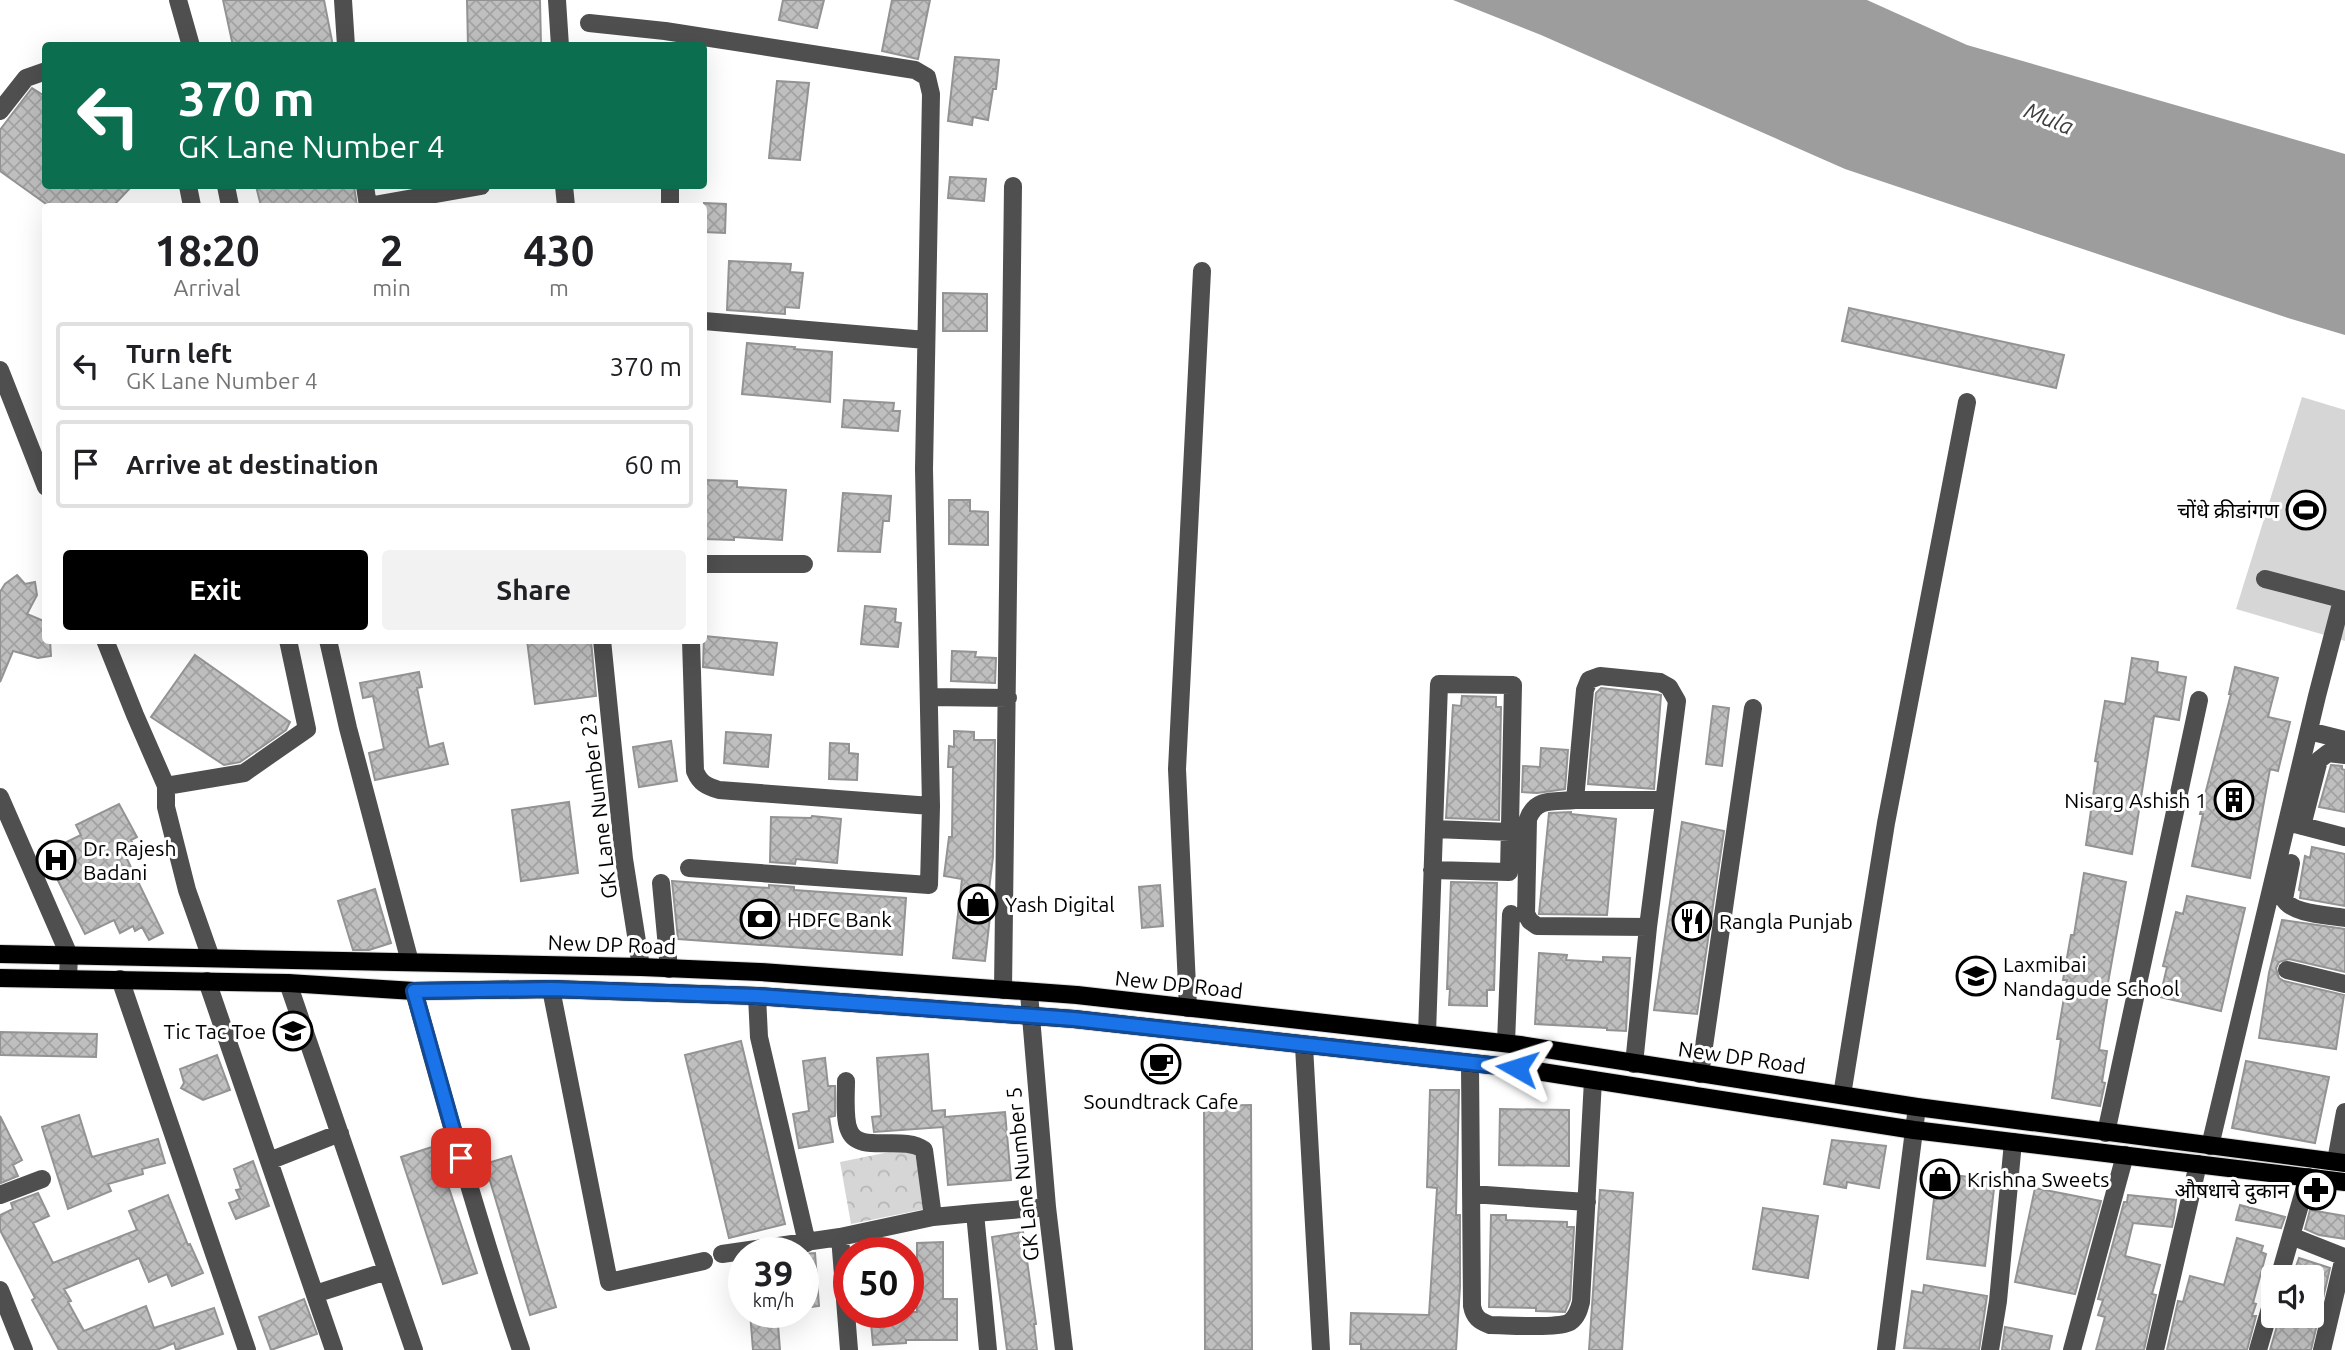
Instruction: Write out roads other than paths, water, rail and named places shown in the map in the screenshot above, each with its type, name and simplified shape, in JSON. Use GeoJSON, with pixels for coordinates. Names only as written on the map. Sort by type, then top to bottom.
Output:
{"type":"FeatureCollection","features":[{"type":"Feature","properties":{"kind":"main road","name":"New DP Road"},"geometry":{"type":"LineString","coordinates":[[0,954],[641,967],[742,971],[1077,995],[1506,1043],[1917,1107],[2340,1162]]}},
{"type":"Feature","properties":{"kind":"main road"},"geometry":{"type":"LineString","coordinates":[[120,979],[121,956]]}},
{"type":"Feature","properties":{"kind":"main road"},"geometry":{"type":"LineString","coordinates":[[0,978],[288,983],[414,991],[551,989],[757,996],[1087,1020],[1470,1063],[1914,1130],[2345,1182]]}},
{"type":"Feature","properties":{"kind":"street"},"geometry":{"type":"LineString","coordinates":[[178,0],[190,42]]}},
{"type":"Feature","properties":{"kind":"street"},"geometry":{"type":"LineString","coordinates":[[343,0],[346,42]]}},
{"type":"Feature","properties":{"kind":"street"},"geometry":{"type":"LineString","coordinates":[[557,0],[560,42]]}},
{"type":"Feature","properties":{"kind":"street"},"geometry":{"type":"LineString","coordinates":[[589,23],[696,42]]}},
{"type":"Feature","properties":{"kind":"street"},"geometry":{"type":"LineString","coordinates":[[689,867],[929,886],[931,806],[924,469],[931,94],[927,77],[915,70],[707,43]]}},
{"type":"Feature","properties":{"kind":"street"},"geometry":{"type":"LineString","coordinates":[[0,111],[26,78],[42,72]]}},
{"type":"Feature","properties":{"kind":"street"},"geometry":{"type":"LineString","coordinates":[[1003,990],[1013,186]]}},
{"type":"Feature","properties":{"kind":"street"},"geometry":{"type":"LineString","coordinates":[[385,203],[464,189]]}},
{"type":"Feature","properties":{"kind":"street"},"geometry":{"type":"LineString","coordinates":[[1188,1007],[1177,769],[1202,271]]}},
{"type":"Feature","properties":{"kind":"street"},"geometry":{"type":"LineString","coordinates":[[707,321],[926,340]]}},
{"type":"Feature","properties":{"kind":"street"},"geometry":{"type":"LineString","coordinates":[[0,370],[42,477]]}},
{"type":"Feature","properties":{"kind":"street"},"geometry":{"type":"LineString","coordinates":[[1842,1095],[1886,823],[1967,402]]}},
{"type":"Feature","properties":{"kind":"street"},"geometry":{"type":"LineString","coordinates":[[707,564],[804,564]]}},
{"type":"Feature","properties":{"kind":"street"},"geometry":{"type":"LineString","coordinates":[[2210,1146],[2292,831],[2309,731],[2344,600],[2265,579]]}},
{"type":"Feature","properties":{"kind":"street"},"geometry":{"type":"LineString","coordinates":[[108,644],[166,786],[166,807],[187,890],[212,958]]}},
{"type":"Feature","properties":{"kind":"street"},"geometry":{"type":"LineString","coordinates":[[166,786],[244,773],[307,729],[289,644]]}},
{"type":"Feature","properties":{"kind":"street"},"geometry":{"type":"LineString","coordinates":[[329,644],[348,728],[410,962]]}},
{"type":"Feature","properties":{"kind":"street","name":"GK Lane Number 23"},"geometry":{"type":"LineString","coordinates":[[602,644],[624,859],[641,967]]}},
{"type":"Feature","properties":{"kind":"street"},"geometry":{"type":"LineString","coordinates":[[691,644],[695,771],[699,781],[706,786],[719,790],[931,806]]}},
{"type":"Feature","properties":{"kind":"street"},"geometry":{"type":"LineString","coordinates":[[1575,800],[1585,690],[1589,680],[1600,676],[1660,682],[1669,687],[1678,701],[1648,927],[1634,1064]]}},
{"type":"Feature","properties":{"kind":"street"},"geometry":{"type":"LineString","coordinates":[[1427,1034],[1432,870],[1434,829],[1438,684],[1513,685],[1509,872],[1432,870]]}},
{"type":"Feature","properties":{"kind":"street"},"geometry":{"type":"LineString","coordinates":[[929,697],[1008,698]]}},
{"type":"Feature","properties":{"kind":"street"},"geometry":{"type":"LineString","coordinates":[[2106,1133],[2199,700]]}},
{"type":"Feature","properties":{"kind":"street"},"geometry":{"type":"LineString","coordinates":[[1700,1074],[1753,708]]}},
{"type":"Feature","properties":{"kind":"street"},"geometry":{"type":"LineString","coordinates":[[2309,731],[2345,740]]}},
{"type":"Feature","properties":{"kind":"street"},"geometry":{"type":"LineString","coordinates":[[2292,831],[2319,760],[2328,753],[2345,755]]}},
{"type":"Feature","properties":{"kind":"street"},"geometry":{"type":"LineString","coordinates":[[0,797],[69,955],[68,978]]}},
{"type":"Feature","properties":{"kind":"street"},"geometry":{"type":"LineString","coordinates":[[1648,927],[1544,927],[1536,926],[1530,921],[1526,914],[1528,819],[1532,809],[1539,803],[1575,800],[1664,800]]}},
{"type":"Feature","properties":{"kind":"street"},"geometry":{"type":"LineString","coordinates":[[1434,829],[1510,832]]}},
{"type":"Feature","properties":{"kind":"street"},"geometry":{"type":"LineString","coordinates":[[2292,831],[2345,837]]}},
{"type":"Feature","properties":{"kind":"street"},"geometry":{"type":"LineString","coordinates":[[2291,863],[2284,899],[2286,904],[2294,909],[2345,918]]}},
{"type":"Feature","properties":{"kind":"street"},"geometry":{"type":"LineString","coordinates":[[661,883],[669,969]]}},
{"type":"Feature","properties":{"kind":"street"},"geometry":{"type":"LineString","coordinates":[[1506,1043],[1511,914]]}},
{"type":"Feature","properties":{"kind":"street"},"geometry":{"type":"LineString","coordinates":[[2287,970],[2345,984]]}},
{"type":"Feature","properties":{"kind":"street"},"geometry":{"type":"LineString","coordinates":[[120,979],[247,1350]]}},
{"type":"Feature","properties":{"kind":"street"},"geometry":{"type":"LineString","coordinates":[[207,981],[334,1350]]}},
{"type":"Feature","properties":{"kind":"street"},"geometry":{"type":"LineString","coordinates":[[288,983],[414,1350]]}},
{"type":"Feature","properties":{"kind":"street"},"geometry":{"type":"LineString","coordinates":[[551,989],[609,1282],[704,1261]]}},
{"type":"Feature","properties":{"kind":"street"},"geometry":{"type":"LineString","coordinates":[[414,991],[458,1149],[521,1350]]}},
{"type":"Feature","properties":{"kind":"street","name":"GK Lane Number 5"},"geometry":{"type":"LineString","coordinates":[[1029,993],[1047,1207],[1064,1350]]}},
{"type":"Feature","properties":{"kind":"street"},"geometry":{"type":"LineString","coordinates":[[757,996],[759,1037],[806,1237]]}},
{"type":"Feature","properties":{"kind":"street"},"geometry":{"type":"LineString","coordinates":[[1304,1046],[1321,1350]]}},
{"type":"Feature","properties":{"kind":"street"},"geometry":{"type":"LineString","coordinates":[[1470,1063],[1472,1306],[1474,1315],[1481,1322],[1490,1325],[1558,1325],[1569,1323],[1577,1315],[1581,1302],[1593,1080]]}},
{"type":"Feature","properties":{"kind":"street"},"geometry":{"type":"LineString","coordinates":[[846,1081],[848,1130],[854,1138],[863,1143],[909,1142],[924,1150],[933,1217]]}},
{"type":"Feature","properties":{"kind":"street"},"geometry":{"type":"LineString","coordinates":[[1886,1350],[1917,1107]]}},
{"type":"Feature","properties":{"kind":"street"},"geometry":{"type":"LineString","coordinates":[[2340,1162],[2345,1112]]}},
{"type":"Feature","properties":{"kind":"street"},"geometry":{"type":"LineString","coordinates":[[269,1161],[340,1133]]}},
{"type":"Feature","properties":{"kind":"street"},"geometry":{"type":"LineString","coordinates":[[1990,1350],[1998,1301],[2012,1142]]}},
{"type":"Feature","properties":{"kind":"street"},"geometry":{"type":"LineString","coordinates":[[2072,1350],[2125,1155]]}},
{"type":"Feature","properties":{"kind":"street"},"geometry":{"type":"LineString","coordinates":[[2155,1350],[2198,1164]]}},
{"type":"Feature","properties":{"kind":"street"},"geometry":{"type":"LineString","coordinates":[[2283,1265],[2308,1177]]}},
{"type":"Feature","properties":{"kind":"street"},"geometry":{"type":"LineString","coordinates":[[0,1195],[43,1178]]}},
{"type":"Feature","properties":{"kind":"street"},"geometry":{"type":"LineString","coordinates":[[1471,1194],[1587,1202]]}},
{"type":"Feature","properties":{"kind":"street"},"geometry":{"type":"LineString","coordinates":[[840,1237],[933,1217],[1047,1207]]}},
{"type":"Feature","properties":{"kind":"street"},"geometry":{"type":"LineString","coordinates":[[975,1213],[988,1350]]}},
{"type":"Feature","properties":{"kind":"street"},"geometry":{"type":"LineString","coordinates":[[2291,1236],[2344,1257],[2322,1350]]}},
{"type":"Feature","properties":{"kind":"street"},"geometry":{"type":"LineString","coordinates":[[722,1254],[728,1253]]}},
{"type":"Feature","properties":{"kind":"street"},"geometry":{"type":"LineString","coordinates":[[315,1294],[387,1271]]}},
{"type":"Feature","properties":{"kind":"street"},"geometry":{"type":"LineString","coordinates":[[0,1290],[24,1350]]}},
{"type":"Feature","properties":{"kind":"street"},"geometry":{"type":"LineString","coordinates":[[847,1328],[849,1350]]}},
{"type":"Feature","properties":{"kind":"street"},"geometry":{"type":"LineString","coordinates":[[2258,1350],[2264,1328]]}},
{"type":"Feature","properties":{"kind":"water","name":"Mula"},"geometry":{"type":"Polygon","coordinates":[[[1453,0],[1867,0],[1967,45],[2345,154],[2345,335],[1845,169],[1541,35],[1453,0]]]}},
{"type":"Feature","properties":{"kind":"place","name":"चोंधे क्रीडांगण"},"geometry":{"type":"Point","coordinates":[2306,510]}},
{"type":"Feature","properties":{"kind":"place","name":"Nisarg Ashish 1"},"geometry":{"type":"Point","coordinates":[2234,800]}},
{"type":"Feature","properties":{"kind":"place","name":"Dr. Rajesh Badani"},"geometry":{"type":"Point","coordinates":[56,860]}},
{"type":"Feature","properties":{"kind":"place","name":"Yash Digital"},"geometry":{"type":"Point","coordinates":[978,904]}},
{"type":"Feature","properties":{"kind":"place","name":"HDFC Bank"},"geometry":{"type":"Point","coordinates":[760,919]}},
{"type":"Feature","properties":{"kind":"place","name":"Rangla Punjab"},"geometry":{"type":"Point","coordinates":[1692,921]}},
{"type":"Feature","properties":{"kind":"place","name":"Laxmibai Nandagude School"},"geometry":{"type":"Point","coordinates":[1976,976]}},
{"type":"Feature","properties":{"kind":"place","name":"Tic Tac Toe"},"geometry":{"type":"Point","coordinates":[293,1031]}},
{"type":"Feature","properties":{"kind":"place","name":"Soundtrack Cafe"},"geometry":{"type":"Point","coordinates":[1161,1064]}},
{"type":"Feature","properties":{"kind":"place","name":"Krishna Sweets"},"geometry":{"type":"Point","coordinates":[1940,1179]}},
{"type":"Feature","properties":{"kind":"place","name":"औषधाचे दुकान"},"geometry":{"type":"Point","coordinates":[2316,1190]}}]}
